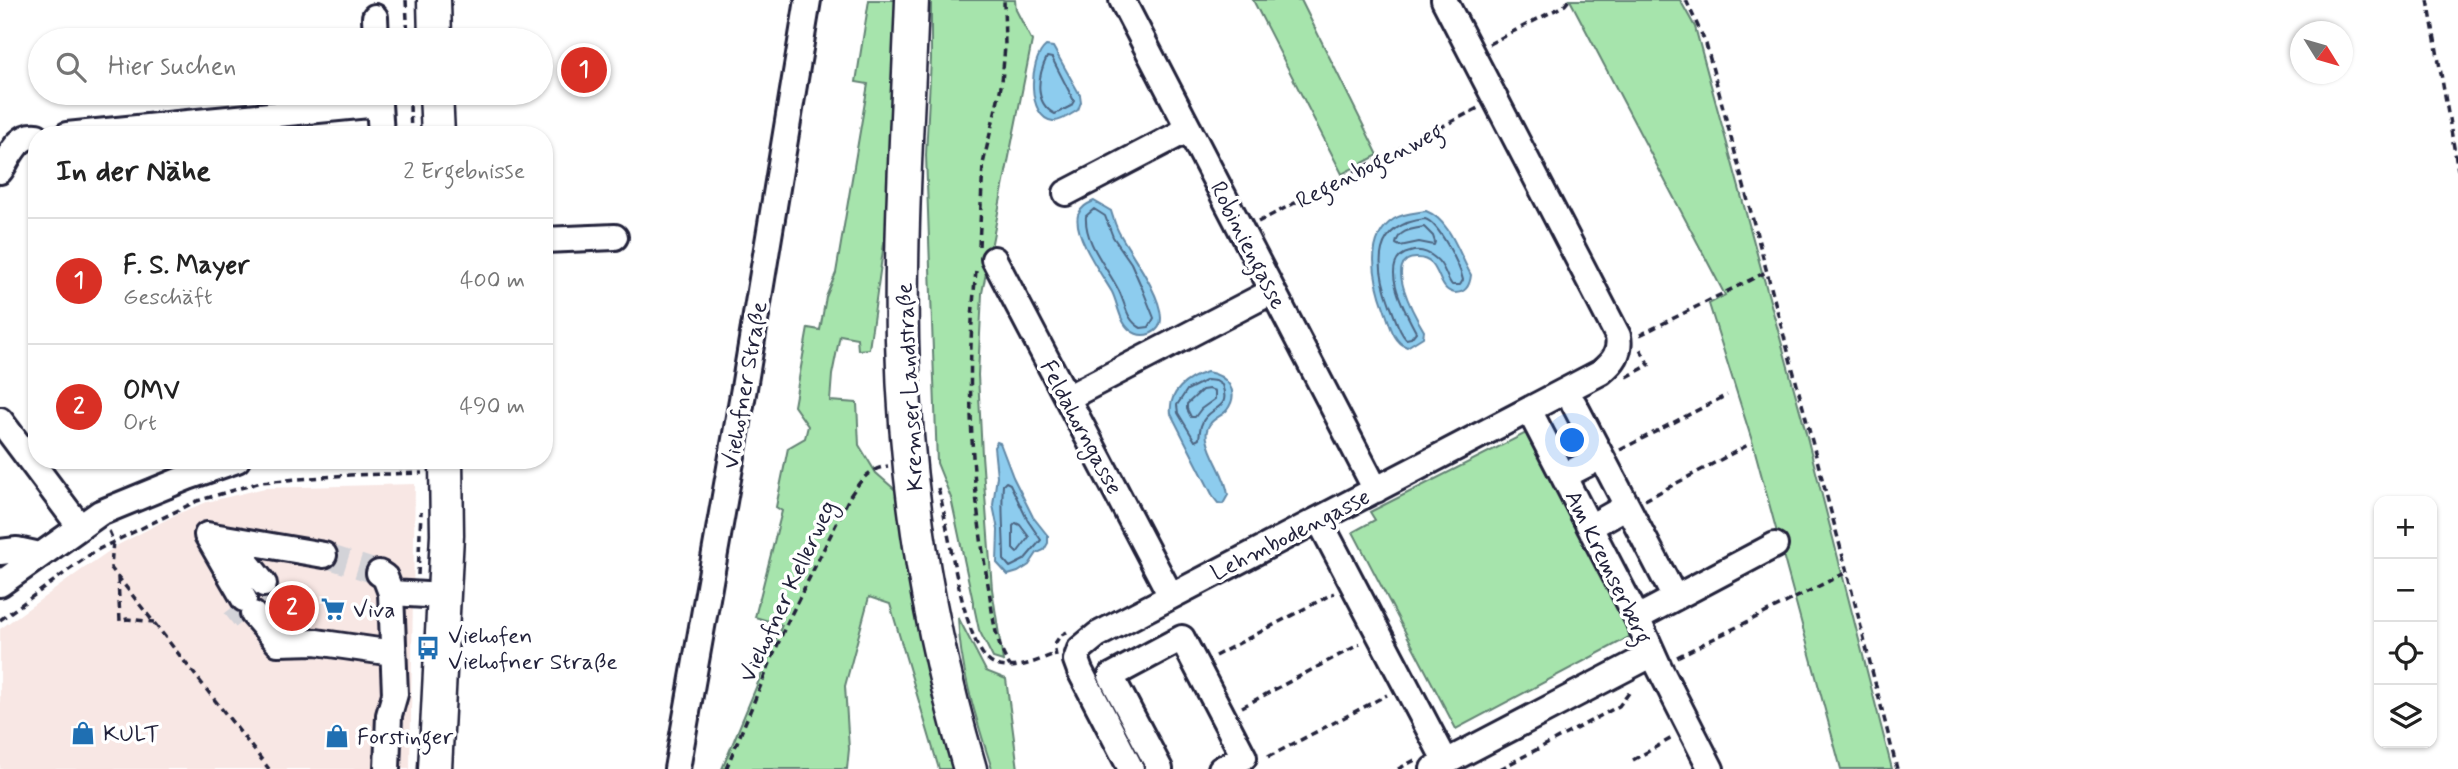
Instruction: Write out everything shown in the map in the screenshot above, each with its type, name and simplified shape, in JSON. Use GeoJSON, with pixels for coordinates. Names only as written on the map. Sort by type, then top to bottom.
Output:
{"type":"FeatureCollection","features":[{"type":"Feature","properties":{"kind":"main road"},"geometry":{"type":"LineString","coordinates":[[434,0],[435,28]]}},
{"type":"Feature","properties":{"kind":"main road","name":"Kremser Landstraße"},"geometry":{"type":"LineString","coordinates":[[912,0],[902,340],[910,463],[929,601],[949,698],[970,769]]}},
{"type":"Feature","properties":{"kind":"main road"},"geometry":{"type":"LineString","coordinates":[[426,105],[434,126]]}},
{"type":"Feature","properties":{"kind":"main road"},"geometry":{"type":"LineString","coordinates":[[435,769],[447,535],[446,469]]}},
{"type":"Feature","properties":{"kind":"street","name":"Viehofner Straße"},"geometry":{"type":"LineString","coordinates":[[677,769],[747,375],[808,0]]}},
{"type":"Feature","properties":{"kind":"street","name":"Robiniengasse"},"geometry":{"type":"LineString","coordinates":[[1122,0],[1376,490]]}},
{"type":"Feature","properties":{"kind":"street"},"geometry":{"type":"LineString","coordinates":[[1444,0],[1618,336],[1618,350]]}},
{"type":"Feature","properties":{"kind":"street"},"geometry":{"type":"LineString","coordinates":[[163,126],[325,105]]}},
{"type":"Feature","properties":{"kind":"street"},"geometry":{"type":"LineString","coordinates":[[379,105],[381,126]]}},
{"type":"Feature","properties":{"kind":"street"},"geometry":{"type":"LineString","coordinates":[[1066,193],[1189,129]]}},
{"type":"Feature","properties":{"kind":"street"},"geometry":{"type":"LineString","coordinates":[[0,171],[22,139],[28,136]]}},
{"type":"Feature","properties":{"kind":"street"},"geometry":{"type":"LineString","coordinates":[[553,240],[615,237]]}},
{"type":"Feature","properties":{"kind":"street","name":"Feldahorngasse"},"geometry":{"type":"LineString","coordinates":[[983,257],[1067,398],[1171,596]]}},
{"type":"Feature","properties":{"kind":"street"},"geometry":{"type":"LineString","coordinates":[[1067,398],[1273,292]]}},
{"type":"Feature","properties":{"kind":"street","name":"Lehmbodengasse"},"geometry":{"type":"LineString","coordinates":[[1080,649],[1097,635],[1601,372],[1618,350]]}},
{"type":"Feature","properties":{"kind":"street"},"geometry":{"type":"LineString","coordinates":[[1574,404],[1675,598]]}},
{"type":"Feature","properties":{"kind":"street","name":"Am Kremserberg"},"geometry":{"type":"LineString","coordinates":[[1440,766],[1656,660],[1529,410]]}},
{"type":"Feature","properties":{"kind":"street"},"geometry":{"type":"LineString","coordinates":[[0,420],[28,451]]}},
{"type":"Feature","properties":{"kind":"street"},"geometry":{"type":"LineString","coordinates":[[1564,476],[1601,457]]}},
{"type":"Feature","properties":{"kind":"street"},"geometry":{"type":"LineString","coordinates":[[44,469],[90,520]]}},
{"type":"Feature","properties":{"kind":"street"},"geometry":{"type":"LineString","coordinates":[[0,584],[90,520],[211,469]]}},
{"type":"Feature","properties":{"kind":"street"},"geometry":{"type":"LineString","coordinates":[[1590,527],[1627,506]]}},
{"type":"Feature","properties":{"kind":"street"},"geometry":{"type":"LineString","coordinates":[[1320,520],[1406,685],[1440,766]]}},
{"type":"Feature","properties":{"kind":"street"},"geometry":{"type":"LineString","coordinates":[[324,555],[314,551],[207,535],[278,643],[316,642],[393,653]]}},
{"type":"Feature","properties":{"kind":"street"},"geometry":{"type":"LineString","coordinates":[[1637,618],[1775,545]]}},
{"type":"Feature","properties":{"kind":"street"},"geometry":{"type":"LineString","coordinates":[[0,552],[17,550],[40,555]]}},
{"type":"Feature","properties":{"kind":"street"},"geometry":{"type":"LineString","coordinates":[[387,769],[389,715],[395,694],[385,583],[444,596]]}},
{"type":"Feature","properties":{"kind":"street"},"geometry":{"type":"LineString","coordinates":[[296,626],[316,642]]}},
{"type":"Feature","properties":{"kind":"street"},"geometry":{"type":"LineString","coordinates":[[1160,769],[1111,676],[1182,638],[1244,757],[1221,769]]}},
{"type":"Feature","properties":{"kind":"street"},"geometry":{"type":"LineString","coordinates":[[1080,649],[1076,660],[1080,671],[1127,761],[1145,742]]}},
{"type":"Feature","properties":{"kind":"street"},"geometry":{"type":"LineString","coordinates":[[1656,660],[1711,769]]}},
{"type":"Feature","properties":{"kind":"path"},"geometry":{"type":"LineString","coordinates":[[406,0],[407,28]]}},
{"type":"Feature","properties":{"kind":"path"},"geometry":{"type":"LineString","coordinates":[[1004,0],[1005,46],[1002,82],[983,164],[983,257],[971,367],[975,480],[984,559],[998,642],[1010,666]]}},
{"type":"Feature","properties":{"kind":"path"},"geometry":{"type":"LineString","coordinates":[[1472,53],[1565,5],[1569,0]]}},
{"type":"Feature","properties":{"kind":"path"},"geometry":{"type":"LineString","coordinates":[[1686,0],[1706,44],[1897,769]]}},
{"type":"Feature","properties":{"kind":"path"},"geometry":{"type":"LineString","coordinates":[[2428,0],[2458,170]]}},
{"type":"Feature","properties":{"kind":"path","name":"Regenbogenweg"},"geometry":{"type":"LineString","coordinates":[[1242,231],[1496,99]]}},
{"type":"Feature","properties":{"kind":"path"},"geometry":{"type":"LineString","coordinates":[[414,126],[420,105]]}},
{"type":"Feature","properties":{"kind":"path"},"geometry":{"type":"LineString","coordinates":[[1618,350],[1766,272]]}},
{"type":"Feature","properties":{"kind":"path"},"geometry":{"type":"LineString","coordinates":[[1601,457],[1608,456],[1727,395]]}},
{"type":"Feature","properties":{"kind":"path"},"geometry":{"type":"LineString","coordinates":[[1627,506],[1634,505],[1748,445]]}},
{"type":"Feature","properties":{"kind":"path"},"geometry":{"type":"LineString","coordinates":[[910,463],[926,474],[938,488],[945,509],[967,620],[975,645],[988,662],[996,665],[1025,665],[1055,653],[1080,649]]}},
{"type":"Feature","properties":{"kind":"path","name":"Viehofner Kellerweg"},"geometry":{"type":"LineString","coordinates":[[726,769],[785,627],[850,496],[863,476],[876,468],[910,463]]}},
{"type":"Feature","properties":{"kind":"path"},"geometry":{"type":"LineString","coordinates":[[90,520],[113,540],[111,568],[269,769]]}},
{"type":"Feature","properties":{"kind":"path"},"geometry":{"type":"LineString","coordinates":[[1500,769],[1619,706],[1656,660],[1847,572]]}},
{"type":"Feature","properties":{"kind":"path"},"geometry":{"type":"LineString","coordinates":[[118,576],[120,621],[127,619],[154,622]]}},
{"type":"Feature","properties":{"kind":"path"},"geometry":{"type":"LineString","coordinates":[[1215,656],[1353,584]]}},
{"type":"Feature","properties":{"kind":"path"},"geometry":{"type":"LineString","coordinates":[[1242,706],[1379,634]]}},
{"type":"Feature","properties":{"kind":"path"},"geometry":{"type":"LineString","coordinates":[[1268,757],[1406,685]]}},
{"type":"Feature","properties":{"kind":"path"},"geometry":{"type":"LineString","coordinates":[[1633,760],[1690,729]]}},
{"type":"Feature","properties":{"kind":"shaded area"},"geometry":{"type":"Polygon","coordinates":[[[415,484],[410,769],[0,769],[0,629],[83,569],[118,545],[177,514],[207,502],[265,488],[415,484]]]}},
{"type":"Feature","properties":{"kind":"green space"},"geometry":{"type":"Polygon","coordinates":[[[869,0],[898,0],[892,187],[869,349],[858,350],[857,338],[840,335],[830,401],[857,403],[859,445],[876,473],[900,494],[958,769],[939,769],[890,604],[869,597],[845,686],[849,749],[847,769],[722,769],[782,625],[755,617],[782,511],[776,507],[788,448],[805,438],[808,426],[794,406],[808,328],[820,330],[826,297],[836,273],[868,84],[856,82],[869,0]]]}},
{"type":"Feature","properties":{"kind":"green space"},"geometry":{"type":"Polygon","coordinates":[[[931,0],[1015,0],[1016,10],[1032,41],[982,293],[978,375],[992,589],[1003,661],[993,658],[979,630],[951,498],[937,463],[926,155],[931,0]]]}},
{"type":"Feature","properties":{"kind":"green space"},"geometry":{"type":"Polygon","coordinates":[[[1253,0],[1301,0],[1378,155],[1342,174],[1253,0]]]}},
{"type":"Feature","properties":{"kind":"green space"},"geometry":{"type":"Polygon","coordinates":[[[1570,0],[1680,0],[1695,27],[1805,429],[1892,769],[1841,769],[1753,444],[1709,304],[1725,295],[1570,0]]]}},
{"type":"Feature","properties":{"kind":"green space"},"geometry":{"type":"Polygon","coordinates":[[[1526,433],[1633,635],[1456,729],[1353,532],[1375,520],[1370,512],[1526,433]]]}},
{"type":"Feature","properties":{"kind":"green space"},"geometry":{"type":"Polygon","coordinates":[[[958,617],[986,671],[1006,679],[1018,769],[992,769],[965,675],[958,617]]]}},
{"type":"Feature","properties":{"kind":"water"},"geometry":{"type":"Polygon","coordinates":[[[1046,46],[1053,47],[1080,95],[1081,102],[1078,110],[1056,121],[1044,117],[1038,110],[1033,88],[1036,63],[1046,46]]]}},
{"type":"Feature","properties":{"kind":"water"},"geometry":{"type":"Polygon","coordinates":[[[1094,201],[1111,211],[1118,230],[1156,298],[1160,309],[1160,324],[1150,334],[1140,335],[1126,326],[1112,292],[1084,244],[1078,215],[1084,206],[1094,201]]]}},
{"type":"Feature","properties":{"kind":"water"},"geometry":{"type":"Polygon","coordinates":[[[1426,211],[1434,215],[1448,230],[1471,275],[1467,288],[1455,293],[1444,287],[1431,263],[1417,258],[1407,260],[1402,267],[1401,277],[1414,314],[1424,331],[1423,337],[1407,347],[1395,337],[1381,300],[1375,275],[1375,250],[1384,228],[1394,219],[1426,211]]]}},
{"type":"Feature","properties":{"kind":"water"},"geometry":{"type":"Polygon","coordinates":[[[1207,372],[1225,380],[1232,390],[1231,403],[1227,410],[1212,422],[1207,433],[1209,446],[1227,488],[1228,495],[1223,504],[1214,498],[1171,414],[1173,399],[1180,387],[1207,372]]]}},
{"type":"Feature","properties":{"kind":"water"},"geometry":{"type":"Polygon","coordinates":[[[997,442],[1000,443],[1033,517],[1048,536],[1044,550],[1037,553],[1029,565],[1008,575],[997,563],[998,530],[993,505],[997,476],[994,447],[997,442]]]}},
{"type":"Feature","properties":{"kind":"tunnel"},"geometry":{"type":"LineString","coordinates":[[324,555],[379,573]]}},
{"type":"Feature","properties":{"kind":"tunnel"},"geometry":{"type":"LineString","coordinates":[[264,584],[296,626]]}},
{"type":"Feature","properties":{"kind":"tunnel"},"geometry":{"type":"LineString","coordinates":[[234,606],[245,620]]}},
{"type":"Feature","properties":{"kind":"place","name":"F. S. Mayer"},"geometry":{"type":"Point","coordinates":[584,70]}},
{"type":"Feature","properties":{"kind":"place","name":"OMV"},"geometry":{"type":"Point","coordinates":[292,608]}},
{"type":"Feature","properties":{"kind":"place","name":"Viva"},"geometry":{"type":"Point","coordinates":[333,609]}},
{"type":"Feature","properties":{"kind":"place","name":"Viehofen Viehofner Straße"},"geometry":{"type":"Point","coordinates":[428,648]}},
{"type":"Feature","properties":{"kind":"place","name":"KULT"},"geometry":{"type":"Point","coordinates":[83,733]}},
{"type":"Feature","properties":{"kind":"place","name":"Forstinger"},"geometry":{"type":"Point","coordinates":[337,736]}}]}
